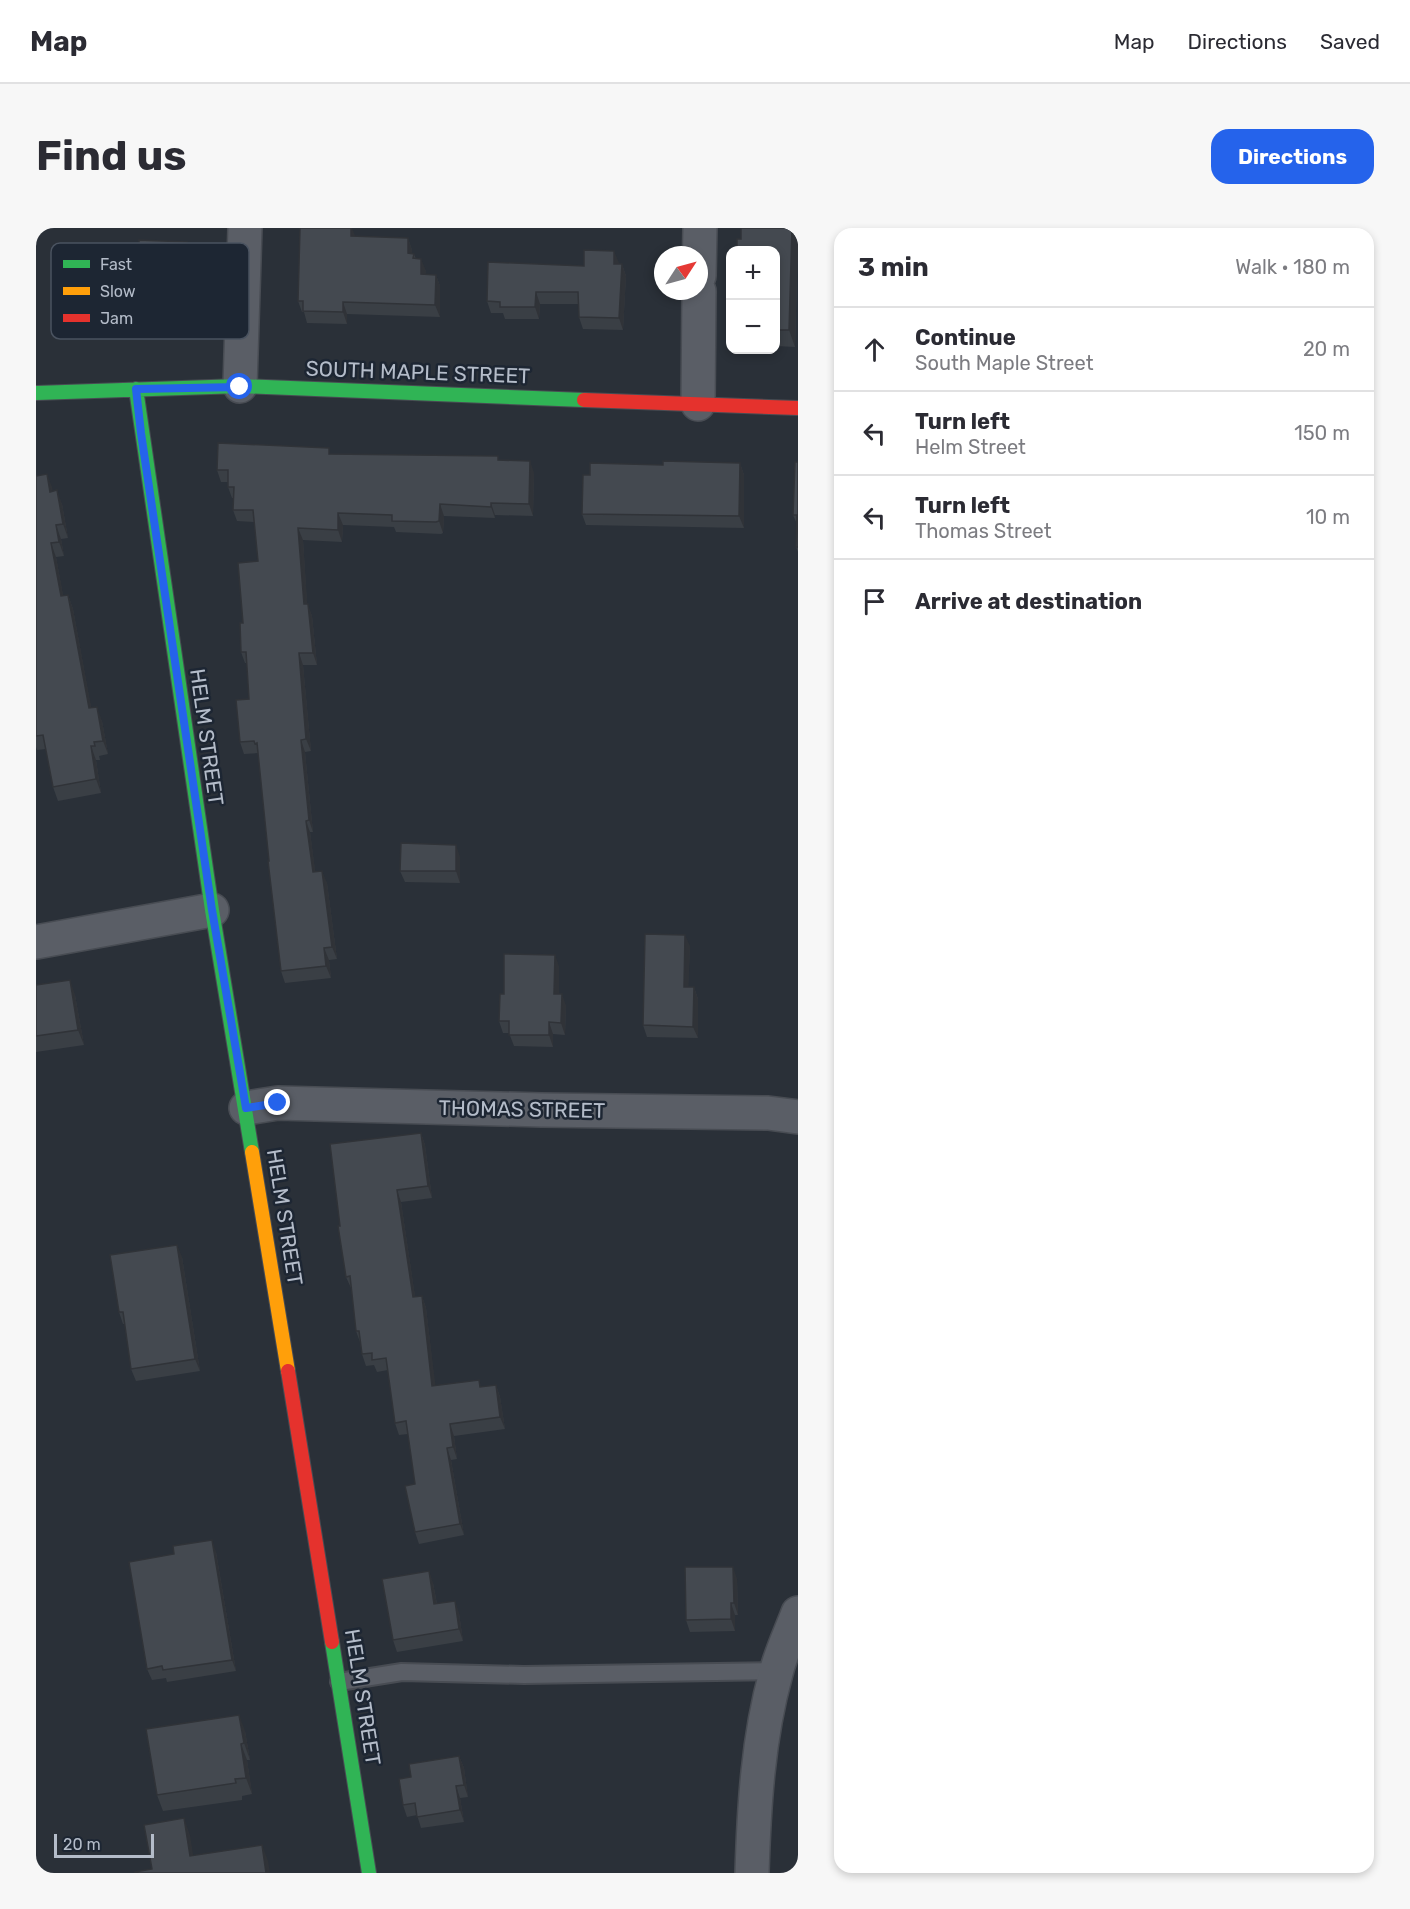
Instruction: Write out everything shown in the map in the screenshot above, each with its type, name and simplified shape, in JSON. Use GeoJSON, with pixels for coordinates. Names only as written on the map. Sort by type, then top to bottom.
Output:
{"type":"FeatureCollection","features":[{"type":"Feature","properties":{"kind":"street"},"geometry":{"type":"LineString","coordinates":[[245,228],[245,243]]}},
{"type":"Feature","properties":{"kind":"street"},"geometry":{"type":"LineString","coordinates":[[700,228],[700,246]]}},
{"type":"Feature","properties":{"kind":"street"},"geometry":{"type":"LineString","coordinates":[[698,404],[699,300]]}},
{"type":"Feature","properties":{"kind":"street"},"geometry":{"type":"LineString","coordinates":[[240,387],[242,339]]}},
{"type":"Feature","properties":{"kind":"street","name":"SOUTH MAPLE STREET"},"geometry":{"type":"LineString","coordinates":[[36,393],[240,387],[798,408]]}},
{"type":"Feature","properties":{"kind":"street","name":"HELM STREET"},"geometry":{"type":"LineString","coordinates":[[136,389],[212,910],[369,1873]]}},
{"type":"Feature","properties":{"kind":"street"},"geometry":{"type":"LineString","coordinates":[[36,942],[212,910]]}},
{"type":"Feature","properties":{"kind":"street","name":"THOMAS STREET"},"geometry":{"type":"LineString","coordinates":[[246,1108],[278,1103],[768,1113],[798,1117]]}},
{"type":"Feature","properties":{"kind":"street"},"geometry":{"type":"LineString","coordinates":[[752,1873],[753,1827],[761,1743],[776,1671],[795,1631]]}},
{"type":"Feature","properties":{"kind":"lane"},"geometry":{"type":"LineString","coordinates":[[339,1682],[402,1672],[524,1675],[776,1671]]}},
{"type":"Feature","properties":{"kind":"building"},"geometry":{"type":"Polygon","coordinates":[[[300,228],[351,228],[351,236],[408,238],[408,253],[414,254],[413,258],[421,259],[421,274],[436,275],[435,305],[343,302],[343,312],[303,311],[303,301],[298,301],[300,228]]]}},
{"type":"Feature","properties":{"kind":"building"},"geometry":{"type":"Polygon","coordinates":[[[741,228],[792,228],[789,330],[780,330],[780,246],[737,246],[737,239],[741,239],[741,228]]]}},
{"type":"Feature","properties":{"kind":"building"},"geometry":{"type":"Polygon","coordinates":[[[139,240],[187,242],[187,243],[139,243],[139,240]]]}},
{"type":"Feature","properties":{"kind":"building"},"geometry":{"type":"Polygon","coordinates":[[[584,250],[614,251],[614,264],[622,264],[619,318],[579,317],[578,292],[536,292],[535,307],[500,307],[500,302],[487,301],[488,262],[584,266],[584,250]]]}},
{"type":"Feature","properties":{"kind":"building"},"geometry":{"type":"Polygon","coordinates":[[[218,443],[329,448],[329,454],[498,456],[498,460],[530,461],[529,504],[491,503],[491,507],[440,504],[439,521],[436,522],[392,521],[392,515],[338,513],[338,530],[298,528],[304,604],[308,604],[313,653],[299,653],[306,739],[301,740],[309,820],[306,821],[313,872],[322,871],[332,947],[324,948],[326,966],[281,971],[257,743],[255,744],[254,741],[240,742],[236,700],[249,699],[246,652],[241,652],[240,623],[243,623],[238,563],[258,561],[253,510],[233,510],[234,487],[228,487],[228,470],[217,470],[218,443]]]}},
{"type":"Feature","properties":{"kind":"building"},"geometry":{"type":"Polygon","coordinates":[[[663,461],[740,463],[739,516],[582,514],[583,475],[590,475],[590,463],[663,465],[663,461]]]}},
{"type":"Feature","properties":{"kind":"building"},"geometry":{"type":"Polygon","coordinates":[[[795,462],[798,462],[798,547],[796,547],[797,515],[793,515],[795,462]]]}},
{"type":"Feature","properties":{"kind":"building"},"geometry":{"type":"Polygon","coordinates":[[[47,474],[50,492],[57,490],[63,524],[56,525],[59,542],[51,543],[61,596],[68,595],[89,708],[97,707],[103,741],[94,742],[95,746],[91,746],[96,779],[53,787],[43,735],[36,736],[36,476],[47,474]]]}},
{"type":"Feature","properties":{"kind":"building"},"geometry":{"type":"Polygon","coordinates":[[[401,843],[456,845],[456,871],[400,871],[401,843]]]}},
{"type":"Feature","properties":{"kind":"building"},"geometry":{"type":"Polygon","coordinates":[[[645,934],[685,935],[684,987],[694,987],[693,1027],[643,1025],[645,934]]]}},
{"type":"Feature","properties":{"kind":"building"},"geometry":{"type":"Polygon","coordinates":[[[504,954],[555,955],[554,994],[562,994],[561,1023],[549,1022],[549,1035],[509,1035],[509,1021],[499,1021],[500,994],[504,994],[504,954]]]}},
{"type":"Feature","properties":{"kind":"building"},"geometry":{"type":"Polygon","coordinates":[[[70,980],[78,1030],[36,1036],[36,985],[70,980]]]}},
{"type":"Feature","properties":{"kind":"building"},"geometry":{"type":"Polygon","coordinates":[[[421,1133],[428,1186],[397,1190],[413,1297],[422,1296],[432,1386],[479,1380],[480,1387],[496,1385],[500,1417],[450,1424],[453,1447],[447,1448],[460,1524],[415,1532],[405,1486],[415,1484],[406,1421],[395,1423],[386,1358],[372,1360],[372,1353],[362,1354],[359,1331],[356,1331],[350,1276],[346,1277],[338,1226],[340,1226],[330,1144],[421,1133]]]}},
{"type":"Feature","properties":{"kind":"building"},"geometry":{"type":"Polygon","coordinates":[[[177,1245],[195,1359],[131,1369],[123,1312],[119,1312],[110,1255],[177,1245]]]}},
{"type":"Feature","properties":{"kind":"building"},"geometry":{"type":"Polygon","coordinates":[[[212,1540],[232,1660],[163,1670],[162,1666],[147,1669],[129,1562],[174,1554],[173,1546],[212,1540]]]}},
{"type":"Feature","properties":{"kind":"building"},"geometry":{"type":"Polygon","coordinates":[[[685,1567],[733,1567],[734,1603],[731,1603],[731,1619],[686,1620],[685,1567]]]}},
{"type":"Feature","properties":{"kind":"building"},"geometry":{"type":"Polygon","coordinates":[[[429,1571],[434,1604],[455,1601],[459,1629],[393,1640],[382,1579],[429,1571]]]}},
{"type":"Feature","properties":{"kind":"building"},"geometry":{"type":"Polygon","coordinates":[[[239,1715],[244,1743],[241,1744],[246,1778],[235,1779],[236,1783],[157,1795],[146,1729],[239,1715]]]}},
{"type":"Feature","properties":{"kind":"building"},"geometry":{"type":"Polygon","coordinates":[[[459,1756],[464,1785],[456,1786],[460,1810],[417,1817],[415,1803],[403,1805],[399,1779],[411,1777],[409,1764],[459,1756]]]}},
{"type":"Feature","properties":{"kind":"building"},"geometry":{"type":"Polygon","coordinates":[[[184,1818],[190,1856],[262,1845],[266,1873],[135,1873],[152,1869],[144,1825],[184,1818]]]}},
{"type":"Feature","properties":{"kind":"traffic: fast"},"geometry":{"type":"LineString","coordinates":[[36,393],[240,386],[584,400]]}},
{"type":"Feature","properties":{"kind":"traffic: fast"},"geometry":{"type":"LineString","coordinates":[[136,389],[212,910],[252,1152]]}},
{"type":"Feature","properties":{"kind":"traffic: fast"},"geometry":{"type":"LineString","coordinates":[[332,1642],[369,1873]]}},
{"type":"Feature","properties":{"kind":"traffic: slow"},"geometry":{"type":"LineString","coordinates":[[252,1152],[288,1371]]}},
{"type":"Feature","properties":{"kind":"traffic: jam"},"geometry":{"type":"LineString","coordinates":[[584,400],[798,408]]}},
{"type":"Feature","properties":{"kind":"traffic: jam"},"geometry":{"type":"LineString","coordinates":[[288,1371],[332,1642]]}},
{"type":"Feature","properties":{"kind":"route"},"geometry":{"type":"LineString","coordinates":[[240,387],[136,389],[212,910],[246,1108],[278,1103]]}}]}
